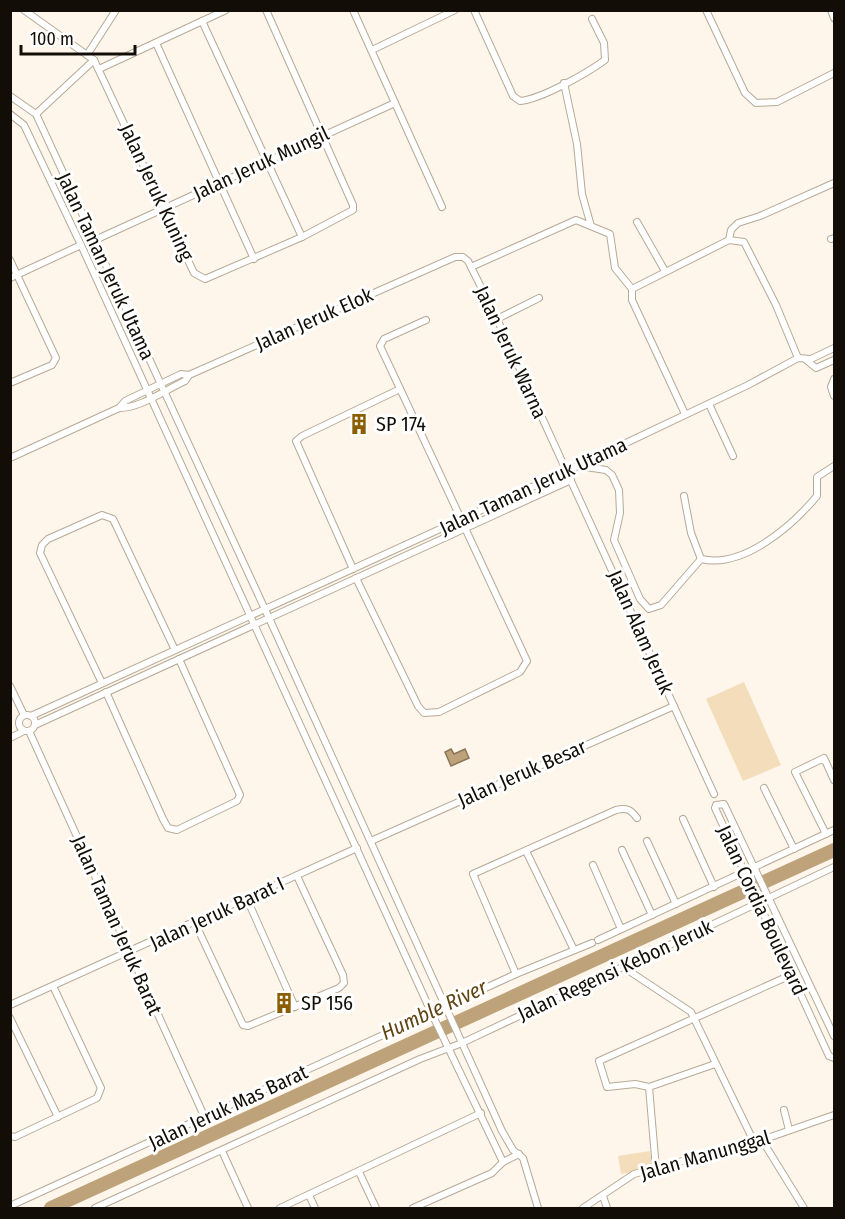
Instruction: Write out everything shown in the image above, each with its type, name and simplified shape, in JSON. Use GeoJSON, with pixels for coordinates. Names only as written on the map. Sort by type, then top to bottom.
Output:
{"type":"FeatureCollection","features":[{"type":"Feature","properties":{"kind":"street","name":"Jalan Jeruk Kuning"},"geometry":{"type":"LineString","coordinates":[[24,10],[94,60],[198,278],[205,279],[302,237],[353,210],[266,10]]}},
{"type":"Feature","properties":{"kind":"street"},"geometry":{"type":"LineString","coordinates":[[87,55],[116,10]]}},
{"type":"Feature","properties":{"kind":"street"},"geometry":{"type":"LineString","coordinates":[[99,69],[226,10]]}},
{"type":"Feature","properties":{"kind":"street"},"geometry":{"type":"LineString","coordinates":[[353,10],[442,207]]}},
{"type":"Feature","properties":{"kind":"street"},"geometry":{"type":"LineString","coordinates":[[372,50],[455,10]]}},
{"type":"Feature","properties":{"kind":"street"},"geometry":{"type":"LineString","coordinates":[[474,10],[513,96],[520,101],[528,100],[564,83],[605,60],[604,43],[592,19]]}},
{"type":"Feature","properties":{"kind":"street"},"geometry":{"type":"LineString","coordinates":[[706,10],[746,93],[756,103],[777,102],[834,73]]}},
{"type":"Feature","properties":{"kind":"street"},"geometry":{"type":"LineString","coordinates":[[831,10],[834,18]]}},
{"type":"Feature","properties":{"kind":"street"},"geometry":{"type":"LineString","coordinates":[[202,21],[302,237]]}},
{"type":"Feature","properties":{"kind":"street"},"geometry":{"type":"LineString","coordinates":[[156,43],[254,259]]}},
{"type":"Feature","properties":{"kind":"street"},"geometry":{"type":"LineString","coordinates":[[10,96],[36,114],[94,60]]}},
{"type":"Feature","properties":{"kind":"street"},"geometry":{"type":"LineString","coordinates":[[564,83],[577,144],[582,194],[591,226]]}},
{"type":"Feature","properties":{"kind":"street","name":"Jalan Jeruk Mungil"},"geometry":{"type":"LineString","coordinates":[[95,240],[395,103]]}},
{"type":"Feature","properties":{"kind":"street","name":"Jalan Taman Jeruk Utama"},"geometry":{"type":"LineString","coordinates":[[10,114],[24,125],[81,245],[433,1017],[482,1113],[503,1162]]}},
{"type":"Feature","properties":{"kind":"street","name":"Jalan Taman Jeruk Utama"},"geometry":{"type":"LineString","coordinates":[[36,114],[265,609],[502,1131],[513,1150],[523,1158],[538,1209]]}},
{"type":"Feature","properties":{"kind":"street"},"geometry":{"type":"LineString","coordinates":[[729,240],[731,230],[738,223],[760,216],[834,183]]}},
{"type":"Feature","properties":{"kind":"street"},"geometry":{"type":"LineString","coordinates":[[471,267],[570,221],[576,220],[610,234],[615,268],[632,289],[632,300],[685,414]]}},
{"type":"Feature","properties":{"kind":"street"},"geometry":{"type":"LineString","coordinates":[[638,222],[665,271]]}},
{"type":"Feature","properties":{"kind":"street"},"geometry":{"type":"LineString","coordinates":[[632,289],[729,240],[744,242],[802,359],[816,368],[834,360]]}},
{"type":"Feature","properties":{"kind":"street"},"geometry":{"type":"LineString","coordinates":[[14,277],[81,245]]}},
{"type":"Feature","properties":{"kind":"street","name":"Jalan Jeruk Warna"},"geometry":{"type":"LineString","coordinates":[[440,264],[460,256],[471,267],[567,471]]}},
{"type":"Feature","properties":{"kind":"street"},"geometry":{"type":"LineString","coordinates":[[10,260],[14,277],[56,358],[52,365],[10,383]]}},
{"type":"Feature","properties":{"kind":"street","name":"Jalan Jeruk Elok"},"geometry":{"type":"LineString","coordinates":[[120,408],[128,408],[184,381],[189,375],[440,264]]}},
{"type":"Feature","properties":{"kind":"street"},"geometry":{"type":"LineString","coordinates":[[497,319],[539,298]]}},
{"type":"Feature","properties":{"kind":"street"},"geometry":{"type":"LineString","coordinates":[[426,320],[380,341],[380,346],[461,519]]}},
{"type":"Feature","properties":{"kind":"street","name":"Jalan Taman Jeruk Utama"},"geometry":{"type":"LineString","coordinates":[[27,716],[578,466],[802,359],[834,348]]}},
{"type":"Feature","properties":{"kind":"street","name":"Jalan Jeruk Elok"},"geometry":{"type":"LineString","coordinates":[[120,408],[125,400],[181,374],[189,375]]}},
{"type":"Feature","properties":{"kind":"street"},"geometry":{"type":"LineString","coordinates":[[834,379],[831,387],[834,396]]}},
{"type":"Feature","properties":{"kind":"street"},"geometry":{"type":"LineString","coordinates":[[353,569],[296,441],[302,435],[400,389]]}},
{"type":"Feature","properties":{"kind":"street"},"geometry":{"type":"LineString","coordinates":[[709,404],[733,456]]}},
{"type":"Feature","properties":{"kind":"street"},"geometry":{"type":"LineString","coordinates":[[10,458],[120,408]]}},
{"type":"Feature","properties":{"kind":"street"},"geometry":{"type":"LineString","coordinates":[[578,466],[606,470],[617,483],[620,513],[614,540],[645,607],[655,609],[661,605],[701,559]]}},
{"type":"Feature","properties":{"kind":"street"},"geometry":{"type":"LineString","coordinates":[[701,559],[722,562],[732,559],[777,536],[817,496],[817,477],[834,466]]}},
{"type":"Feature","properties":{"kind":"street","name":"Jalan Alam Jeruk"},"geometry":{"type":"LineString","coordinates":[[567,471],[714,794]]}},
{"type":"Feature","properties":{"kind":"street","name":"Jalan Taman Jeruk Utama"},"geometry":{"type":"LineString","coordinates":[[35,725],[571,480]]}},
{"type":"Feature","properties":{"kind":"street"},"geometry":{"type":"LineString","coordinates":[[684,496],[691,533],[701,559]]}},
{"type":"Feature","properties":{"kind":"street"},"geometry":{"type":"LineString","coordinates":[[102,683],[40,553],[42,545],[59,534],[102,515],[113,519],[175,650]]}},
{"type":"Feature","properties":{"kind":"street"},"geometry":{"type":"LineString","coordinates":[[357,578],[418,706],[424,713],[439,712],[519,672],[527,661],[465,528]]}},
{"type":"Feature","properties":{"kind":"street"},"geometry":{"type":"LineString","coordinates":[[106,692],[163,819],[168,828],[177,830],[237,801],[240,795],[179,659]]}},
{"type":"Feature","properties":{"kind":"street"},"geometry":{"type":"LineString","coordinates":[[10,686],[27,716],[35,725],[10,738]]}},
{"type":"Feature","properties":{"kind":"street","name":"Jalan Jeruk Besar"},"geometry":{"type":"LineString","coordinates":[[371,841],[674,706]]}},
{"type":"Feature","properties":{"kind":"street"},"geometry":{"type":"LineString","coordinates":[[10,725],[27,716]]}},
{"type":"Feature","properties":{"kind":"street","name":"Jalan Taman Jeruk Barat"},"geometry":{"type":"LineString","coordinates":[[18,722],[20,728],[27,731],[205,1118]]}},
{"type":"Feature","properties":{"kind":"street"},"geometry":{"type":"LineString","coordinates":[[309,744],[324,738]]}},
{"type":"Feature","properties":{"kind":"street"},"geometry":{"type":"LineString","coordinates":[[826,834],[795,772],[824,758],[834,780]]}},
{"type":"Feature","properties":{"kind":"street"},"geometry":{"type":"LineString","coordinates":[[764,788],[794,849]]}},
{"type":"Feature","properties":{"kind":"street","name":"Jalan Cordia Boulevard"},"geometry":{"type":"LineString","coordinates":[[834,1036],[724,804],[720,802],[715,808],[829,1056],[834,1058]]}},
{"type":"Feature","properties":{"kind":"street"},"geometry":{"type":"LineString","coordinates":[[516,974],[473,874],[624,808],[631,810],[637,818]]}},
{"type":"Feature","properties":{"kind":"street"},"geometry":{"type":"LineString","coordinates":[[683,819],[714,887]]}},
{"type":"Feature","properties":{"kind":"street","name":"Jalan Jeruk Mas Barat"},"geometry":{"type":"LineString","coordinates":[[10,1206],[433,1017],[516,974],[755,871],[834,830]]}},
{"type":"Feature","properties":{"kind":"street"},"geometry":{"type":"LineString","coordinates":[[647,841],[676,904]]}},
{"type":"Feature","properties":{"kind":"street","name":"Jalan Jeruk Barat I"},"geometry":{"type":"LineString","coordinates":[[10,1005],[130,953],[357,848]]}},
{"type":"Feature","properties":{"kind":"street"},"geometry":{"type":"LineString","coordinates":[[622,850],[652,915]]}},
{"type":"Feature","properties":{"kind":"street"},"geometry":{"type":"LineString","coordinates":[[526,851],[574,950]]}},
{"type":"Feature","properties":{"kind":"street"},"geometry":{"type":"LineString","coordinates":[[593,866],[621,929]]}},
{"type":"Feature","properties":{"kind":"street","name":"Jalan Regensi Kebon Jeruk"},"geometry":{"type":"LineString","coordinates":[[95,1209],[420,1059],[462,1043],[623,967],[756,899],[834,867]]}},
{"type":"Feature","properties":{"kind":"street"},"geometry":{"type":"LineString","coordinates":[[195,923],[243,1025],[248,1026],[339,988],[344,983],[297,876]]}},
{"type":"Feature","properties":{"kind":"street"},"geometry":{"type":"LineString","coordinates":[[247,899],[295,1007]]}},
{"type":"Feature","properties":{"kind":"street"},"geometry":{"type":"LineString","coordinates":[[623,967],[687,1007],[695,1019],[754,1142]]}},
{"type":"Feature","properties":{"kind":"street"},"geometry":{"type":"LineString","coordinates":[[715,1064],[649,1087],[635,1084],[607,1087],[599,1061],[791,975]]}},
{"type":"Feature","properties":{"kind":"street"},"geometry":{"type":"LineString","coordinates":[[10,1136],[15,1137],[97,1098],[101,1088],[53,986]]}},
{"type":"Feature","properties":{"kind":"street"},"geometry":{"type":"LineString","coordinates":[[10,1018],[58,1117]]}},
{"type":"Feature","properties":{"kind":"street"},"geometry":{"type":"LineString","coordinates":[[649,1087],[656,1169]]}},
{"type":"Feature","properties":{"kind":"street"},"geometry":{"type":"LineString","coordinates":[[784,1110],[789,1130]]}},
{"type":"Feature","properties":{"kind":"street"},"geometry":{"type":"LineString","coordinates":[[280,1209],[482,1113]]}},
{"type":"Feature","properties":{"kind":"street","name":"Jalan Manunggal"},"geometry":{"type":"LineString","coordinates":[[583,1209],[624,1179],[762,1140],[834,1115]]}},
{"type":"Feature","properties":{"kind":"street"},"geometry":{"type":"LineString","coordinates":[[762,1140],[804,1209]]}},
{"type":"Feature","properties":{"kind":"street"},"geometry":{"type":"LineString","coordinates":[[222,1151],[248,1209]]}},
{"type":"Feature","properties":{"kind":"street"},"geometry":{"type":"LineString","coordinates":[[413,1209],[492,1173],[503,1162],[519,1154]]}},
{"type":"Feature","properties":{"kind":"street"},"geometry":{"type":"LineString","coordinates":[[359,1172],[376,1209]]}},
{"type":"Feature","properties":{"kind":"street"},"geometry":{"type":"LineString","coordinates":[[309,1195],[315,1209]]}},
{"type":"Feature","properties":{"kind":"street"},"geometry":{"type":"LineString","coordinates":[[603,1196],[607,1209]]}},
{"type":"Feature","properties":{"kind":"shaded area"},"geometry":{"type":"Polygon","coordinates":[[[744,682],[781,765],[743,781],[706,699],[744,682]]]}},
{"type":"Feature","properties":{"kind":"shaded area"},"geometry":{"type":"Polygon","coordinates":[[[451,749],[454,754],[465,749],[469,758],[451,766],[445,752],[451,749]]]}},
{"type":"Feature","properties":{"kind":"shaded area"},"geometry":{"type":"Polygon","coordinates":[[[650,1151],[653,1168],[621,1174],[618,1156],[650,1151]]]}},
{"type":"Feature","properties":{"kind":"waterway","name":"Humble River"},"geometry":{"type":"LineString","coordinates":[[51,1208],[834,850]]}},
{"type":"Feature","properties":{"kind":"place","name":"SP 174"},"geometry":{"type":"Point","coordinates":[359,424]}},
{"type":"Feature","properties":{"kind":"place","name":"SP 156"},"geometry":{"type":"Point","coordinates":[284,1003]}}]}
